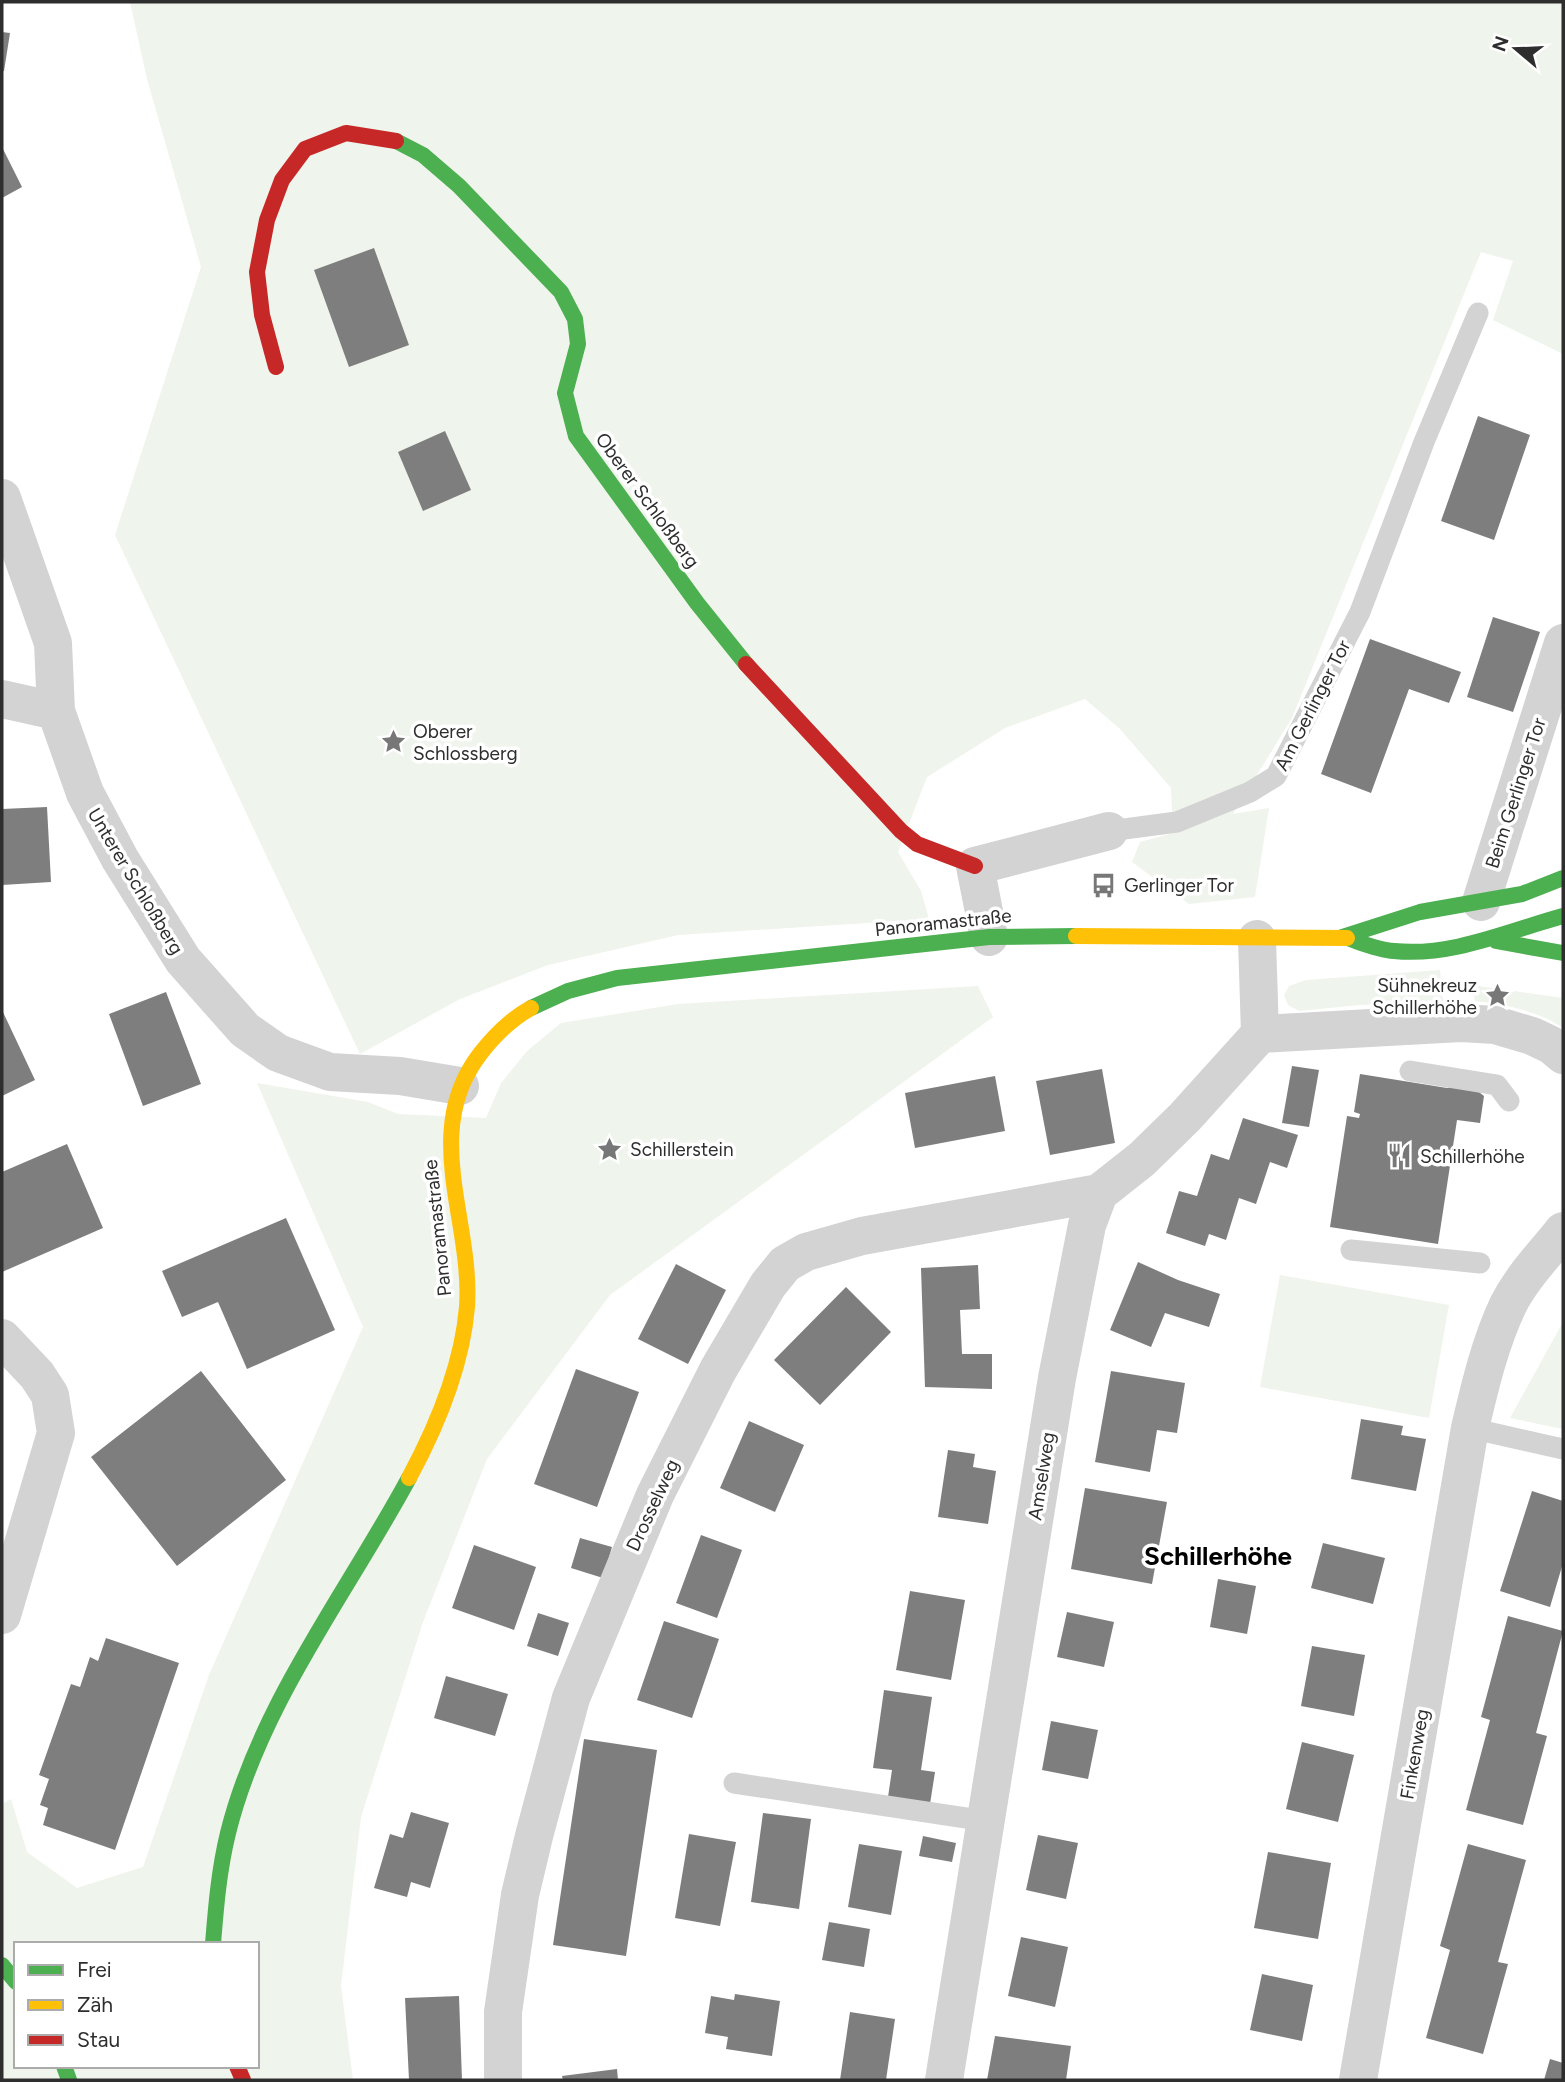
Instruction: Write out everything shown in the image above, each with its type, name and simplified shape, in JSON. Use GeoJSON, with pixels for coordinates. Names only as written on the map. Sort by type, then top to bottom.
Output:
{"type":"FeatureCollection","features":[{"type":"Feature","properties":{"kind":"main road","name":"Oberer Schloßberg"},"geometry":{"type":"LineString","coordinates":[[276,367],[262,314],[257,272],[268,220],[282,180],[306,149],[346,133],[393,139],[423,155],[459,186],[561,292],[575,319],[578,344],[565,393],[576,436],[697,603],[753,672],[901,831],[917,844],[975,866]]}},
{"type":"Feature","properties":{"kind":"main road","name":"Panoramastraße"},"geometry":{"type":"LineString","coordinates":[[1342,937],[1391,919],[1517,895],[1563,878]]}},
{"type":"Feature","properties":{"kind":"main road","name":"Panoramastraße"},"geometry":{"type":"LineString","coordinates":[[213,1942],[216,1885],[234,1808],[246,1773],[300,1668],[421,1455],[442,1410],[464,1331],[467,1290],[461,1233],[449,1174],[451,1127],[460,1086],[478,1053],[500,1028],[523,1010],[582,985],[617,978],[989,937],[1342,937],[1391,951],[1417,952],[1491,940],[1520,928],[1563,916]]}},
{"type":"Feature","properties":{"kind":"main road"},"geometry":{"type":"LineString","coordinates":[[1491,940],[1563,953]]}},
{"type":"Feature","properties":{"kind":"main road"},"geometry":{"type":"LineString","coordinates":[[2,1965],[14,1980]]}},
{"type":"Feature","properties":{"kind":"street","name":"Unterer Schloßberg"},"geometry":{"type":"LineString","coordinates":[[2,498],[53,643],[56,711],[85,793],[120,859],[183,960],[245,1030],[278,1053],[330,1072],[400,1076],[460,1086]]}},
{"type":"Feature","properties":{"kind":"street","name":"Beim Gerlinger Tor"},"geometry":{"type":"LineString","coordinates":[[1481,902],[1563,643]]}},
{"type":"Feature","properties":{"kind":"street"},"geometry":{"type":"LineString","coordinates":[[2,699],[56,711]]}},
{"type":"Feature","properties":{"kind":"street","name":"Am Gerlinger Tor"},"geometry":{"type":"LineString","coordinates":[[975,866],[1109,831]]}},
{"type":"Feature","properties":{"kind":"street"},"geometry":{"type":"LineString","coordinates":[[975,866],[989,937]]}},
{"type":"Feature","properties":{"kind":"street"},"geometry":{"type":"LineString","coordinates":[[1099,1194],[1142,1159],[1185,1117],[1260,1034],[1257,939]]}},
{"type":"Feature","properties":{"kind":"street"},"geometry":{"type":"LineString","coordinates":[[1260,1034],[1461,1023],[1494,1025],[1532,1036],[1551,1045],[1563,1055]]}},
{"type":"Feature","properties":{"kind":"street","name":"Amselweg"},"geometry":{"type":"LineString","coordinates":[[944,2080],[1057,1378],[1087,1225],[1099,1194]]}},
{"type":"Feature","properties":{"kind":"street","name":"Drosselweg"},"geometry":{"type":"LineString","coordinates":[[503,2080],[503,2012],[520,1895],[572,1698],[655,1495],[718,1370],[768,1285],[785,1264],[806,1252],[863,1236],[1099,1194]]}},
{"type":"Feature","properties":{"kind":"street","name":"Finkenweg"},"geometry":{"type":"LineString","coordinates":[[1367,2078],[1470,1428],[1484,1369],[1508,1304],[1542,1254],[1563,1231]]}},
{"type":"Feature","properties":{"kind":"street"},"geometry":{"type":"LineString","coordinates":[[2,1338],[37,1375],[50,1395],[56,1433],[2,1615]]}},
{"type":"Feature","properties":{"kind":"lane","name":"Am Gerlinger Tor"},"geometry":{"type":"LineString","coordinates":[[1109,831],[1177,822],[1250,792],[1276,776],[1360,612],[1423,442],[1478,313]]}},
{"type":"Feature","properties":{"kind":"lane"},"geometry":{"type":"LineString","coordinates":[[1410,1071],[1497,1085],[1509,1101]]}},
{"type":"Feature","properties":{"kind":"lane"},"geometry":{"type":"LineString","coordinates":[[1351,1250],[1480,1263]]}},
{"type":"Feature","properties":{"kind":"lane"},"geometry":{"type":"LineString","coordinates":[[1470,1428],[1563,1449]]}},
{"type":"Feature","properties":{"kind":"lane"},"geometry":{"type":"LineString","coordinates":[[734,1783],[986,1821]]}},
{"type":"Feature","properties":{"kind":"shaded area"},"geometry":{"type":"Polygon","coordinates":[[[130,2],[1563,2],[1563,354],[1493,320],[1513,261],[1481,252],[1292,718],[1233,814],[1269,808],[1255,897],[1189,904],[1132,862],[1140,842],[1173,833],[1171,788],[1120,729],[1085,699],[1005,728],[927,777],[898,852],[921,891],[929,919],[678,935],[548,965],[460,999],[360,1054],[115,535],[201,267],[147,79],[130,2]]]}},
{"type":"Feature","properties":{"kind":"shaded area"},"geometry":{"type":"Polygon","coordinates":[[[1440,970],[1443,1002],[1359,1005],[1299,1011],[1288,1005],[1284,995],[1289,986],[1306,980],[1440,970]]]}},
{"type":"Feature","properties":{"kind":"shaded area"},"geometry":{"type":"Polygon","coordinates":[[[1471,985],[1563,998],[1563,1028],[1521,1009],[1475,1001],[1471,985]]]}},
{"type":"Feature","properties":{"kind":"shaded area"},"geometry":{"type":"Polygon","coordinates":[[[978,986],[993,1017],[610,1295],[487,1459],[423,1622],[361,1817],[341,1986],[353,2080],[2,2080],[2,1804],[11,1799],[27,1852],[77,1888],[143,1867],[209,1675],[363,1327],[257,1083],[368,1102],[398,1114],[486,1118],[501,1083],[527,1051],[561,1023],[678,1004],[978,986]]]}},
{"type":"Feature","properties":{"kind":"shaded area"},"geometry":{"type":"Polygon","coordinates":[[[1280,1275],[1449,1305],[1429,1418],[1260,1387],[1280,1275]]]}},
{"type":"Feature","properties":{"kind":"shaded area"},"geometry":{"type":"Polygon","coordinates":[[[1563,1322],[1563,1429],[1510,1418],[1563,1322]]]}},
{"type":"Feature","properties":{"kind":"building"},"geometry":{"type":"Polygon","coordinates":[[[2,32],[10,33],[4,71],[2,71],[2,32]]]}},
{"type":"Feature","properties":{"kind":"building"},"geometry":{"type":"Polygon","coordinates":[[[2,147],[22,187],[2,198],[2,147]]]}},
{"type":"Feature","properties":{"kind":"building"},"geometry":{"type":"Polygon","coordinates":[[[374,248],[409,345],[349,367],[314,270],[374,248]]]}},
{"type":"Feature","properties":{"kind":"building"},"geometry":{"type":"Polygon","coordinates":[[[1478,416],[1530,435],[1494,540],[1441,521],[1478,416]]]}},
{"type":"Feature","properties":{"kind":"building"},"geometry":{"type":"Polygon","coordinates":[[[445,431],[471,490],[423,511],[398,452],[445,431]]]}},
{"type":"Feature","properties":{"kind":"building"},"geometry":{"type":"Polygon","coordinates":[[[1493,617],[1540,632],[1513,712],[1467,697],[1493,617]]]}},
{"type":"Feature","properties":{"kind":"building"},"geometry":{"type":"Polygon","coordinates":[[[1370,639],[1461,672],[1449,703],[1409,689],[1371,793],[1321,774],[1370,639]]]}},
{"type":"Feature","properties":{"kind":"building"},"geometry":{"type":"Polygon","coordinates":[[[47,807],[51,882],[2,885],[2,809],[47,807]]]}},
{"type":"Feature","properties":{"kind":"building"},"geometry":{"type":"Polygon","coordinates":[[[166,992],[201,1084],[143,1106],[109,1014],[166,992]]]}},
{"type":"Feature","properties":{"kind":"building"},"geometry":{"type":"Polygon","coordinates":[[[2,1010],[35,1080],[2,1096],[2,1010]]]}},
{"type":"Feature","properties":{"kind":"building"},"geometry":{"type":"Polygon","coordinates":[[[1292,1066],[1319,1070],[1309,1127],[1282,1123],[1292,1066]]]}},
{"type":"Feature","properties":{"kind":"building"},"geometry":{"type":"Polygon","coordinates":[[[1102,1069],[1115,1143],[1050,1155],[1036,1081],[1102,1069]]]}},
{"type":"Feature","properties":{"kind":"building"},"geometry":{"type":"Polygon","coordinates":[[[1360,1074],[1447,1088],[1467,1083],[1484,1096],[1480,1123],[1457,1120],[1438,1244],[1330,1227],[1347,1116],[1359,1118],[1360,1114],[1354,1112],[1360,1074]]]}},
{"type":"Feature","properties":{"kind":"building"},"geometry":{"type":"Polygon","coordinates":[[[995,1076],[1005,1131],[915,1148],[905,1093],[995,1076]]]}},
{"type":"Feature","properties":{"kind":"building"},"geometry":{"type":"Polygon","coordinates":[[[1243,1118],[1298,1135],[1287,1168],[1270,1162],[1256,1204],[1239,1198],[1226,1240],[1209,1234],[1205,1246],[1166,1233],[1179,1191],[1197,1196],[1211,1154],[1229,1160],[1243,1118]]]}},
{"type":"Feature","properties":{"kind":"building"},"geometry":{"type":"Polygon","coordinates":[[[67,1144],[103,1228],[2,1272],[2,1172],[67,1144]]]}},
{"type":"Feature","properties":{"kind":"building"},"geometry":{"type":"Polygon","coordinates":[[[286,1218],[335,1330],[247,1369],[218,1302],[182,1317],[162,1271],[286,1218]]]}},
{"type":"Feature","properties":{"kind":"building"},"geometry":{"type":"Polygon","coordinates":[[[1138,1262],[1178,1280],[1220,1294],[1209,1327],[1165,1313],[1151,1347],[1110,1330],[1138,1262]]]}},
{"type":"Feature","properties":{"kind":"building"},"geometry":{"type":"Polygon","coordinates":[[[676,1264],[726,1290],[688,1364],[638,1339],[676,1264]]]}},
{"type":"Feature","properties":{"kind":"building"},"geometry":{"type":"Polygon","coordinates":[[[978,1265],[980,1309],[960,1310],[962,1354],[992,1354],[992,1389],[925,1387],[921,1268],[978,1265]]]}},
{"type":"Feature","properties":{"kind":"building"},"geometry":{"type":"Polygon","coordinates":[[[846,1287],[891,1332],[820,1405],[774,1360],[846,1287]]]}},
{"type":"Feature","properties":{"kind":"building"},"geometry":{"type":"Polygon","coordinates":[[[576,1369],[639,1392],[597,1507],[534,1484],[576,1369]]]}},
{"type":"Feature","properties":{"kind":"building"},"geometry":{"type":"Polygon","coordinates":[[[201,1371],[286,1480],[177,1566],[91,1457],[201,1371]]]}},
{"type":"Feature","properties":{"kind":"building"},"geometry":{"type":"Polygon","coordinates":[[[1111,1371],[1185,1383],[1177,1433],[1157,1430],[1150,1472],[1095,1462],[1111,1371]]]}},
{"type":"Feature","properties":{"kind":"building"},"geometry":{"type":"Polygon","coordinates":[[[1361,1419],[1403,1426],[1401,1435],[1426,1439],[1416,1491],[1351,1479],[1361,1419]]]}},
{"type":"Feature","properties":{"kind":"building"},"geometry":{"type":"Polygon","coordinates":[[[749,1421],[804,1445],[775,1512],[720,1488],[749,1421]]]}},
{"type":"Feature","properties":{"kind":"building"},"geometry":{"type":"Polygon","coordinates":[[[948,1450],[975,1454],[973,1467],[996,1471],[988,1524],[938,1517],[948,1450]]]}},
{"type":"Feature","properties":{"kind":"building"},"geometry":{"type":"Polygon","coordinates":[[[1085,1488],[1167,1502],[1152,1584],[1071,1569],[1085,1488]]]}},
{"type":"Feature","properties":{"kind":"building"},"geometry":{"type":"Polygon","coordinates":[[[1532,1491],[1563,1501],[1563,1563],[1550,1607],[1500,1591],[1532,1491]]]}},
{"type":"Feature","properties":{"kind":"building"},"geometry":{"type":"Polygon","coordinates":[[[701,1535],[742,1550],[717,1618],[676,1603],[701,1535]]]}},
{"type":"Feature","properties":{"kind":"building"},"geometry":{"type":"Polygon","coordinates":[[[580,1538],[612,1547],[603,1578],[571,1568],[580,1538]]]}},
{"type":"Feature","properties":{"kind":"building"},"geometry":{"type":"Polygon","coordinates":[[[1323,1543],[1385,1558],[1373,1604],[1311,1588],[1323,1543]]]}},
{"type":"Feature","properties":{"kind":"building"},"geometry":{"type":"Polygon","coordinates":[[[474,1545],[536,1567],[514,1630],[452,1608],[474,1545]]]}},
{"type":"Feature","properties":{"kind":"building"},"geometry":{"type":"Polygon","coordinates":[[[1218,1579],[1256,1586],[1247,1634],[1210,1627],[1218,1579]]]}},
{"type":"Feature","properties":{"kind":"building"},"geometry":{"type":"Polygon","coordinates":[[[910,1591],[965,1600],[951,1680],[896,1670],[910,1591]]]}},
{"type":"Feature","properties":{"kind":"building"},"geometry":{"type":"Polygon","coordinates":[[[1067,1612],[1114,1622],[1104,1667],[1057,1657],[1067,1612]]]}},
{"type":"Feature","properties":{"kind":"building"},"geometry":{"type":"Polygon","coordinates":[[[538,1613],[569,1623],[558,1656],[527,1646],[538,1613]]]}},
{"type":"Feature","properties":{"kind":"building"},"geometry":{"type":"Polygon","coordinates":[[[1508,1616],[1563,1631],[1536,1733],[1547,1736],[1523,1825],[1466,1810],[1490,1720],[1481,1717],[1508,1616]]]}},
{"type":"Feature","properties":{"kind":"building"},"geometry":{"type":"Polygon","coordinates":[[[664,1621],[719,1639],[692,1718],[637,1700],[664,1621]]]}},
{"type":"Feature","properties":{"kind":"building"},"geometry":{"type":"Polygon","coordinates":[[[106,1638],[179,1663],[115,1850],[43,1825],[48,1808],[40,1805],[49,1779],[39,1775],[71,1684],[80,1687],[90,1657],[98,1661],[106,1638]]]}},
{"type":"Feature","properties":{"kind":"building"},"geometry":{"type":"Polygon","coordinates":[[[1312,1646],[1365,1655],[1354,1716],[1301,1706],[1312,1646]]]}},
{"type":"Feature","properties":{"kind":"building"},"geometry":{"type":"Polygon","coordinates":[[[446,1676],[508,1694],[495,1736],[434,1718],[446,1676]]]}},
{"type":"Feature","properties":{"kind":"building"},"geometry":{"type":"Polygon","coordinates":[[[884,1690],[932,1697],[921,1770],[935,1772],[930,1804],[888,1797],[892,1770],[873,1768],[884,1690]]]}},
{"type":"Feature","properties":{"kind":"building"},"geometry":{"type":"Polygon","coordinates":[[[1051,1721],[1098,1730],[1088,1779],[1042,1770],[1051,1721]]]}},
{"type":"Feature","properties":{"kind":"building"},"geometry":{"type":"Polygon","coordinates":[[[584,1739],[657,1750],[626,1956],[553,1945],[584,1739]]]}},
{"type":"Feature","properties":{"kind":"building"},"geometry":{"type":"Polygon","coordinates":[[[1302,1742],[1354,1755],[1338,1822],[1286,1809],[1302,1742]]]}},
{"type":"Feature","properties":{"kind":"building"},"geometry":{"type":"Polygon","coordinates":[[[411,1812],[449,1823],[430,1888],[411,1882],[407,1897],[374,1888],[390,1834],[403,1838],[411,1812]]]}},
{"type":"Feature","properties":{"kind":"building"},"geometry":{"type":"Polygon","coordinates":[[[763,1813],[811,1819],[799,1909],[751,1902],[763,1813]]]}},
{"type":"Feature","properties":{"kind":"building"},"geometry":{"type":"Polygon","coordinates":[[[689,1834],[736,1842],[720,1926],[675,1918],[689,1834]]]}},
{"type":"Feature","properties":{"kind":"building"},"geometry":{"type":"Polygon","coordinates":[[[1038,1835],[1078,1843],[1066,1899],[1026,1890],[1038,1835]]]}},
{"type":"Feature","properties":{"kind":"building"},"geometry":{"type":"Polygon","coordinates":[[[923,1836],[956,1843],[952,1862],[919,1856],[923,1836]]]}},
{"type":"Feature","properties":{"kind":"building"},"geometry":{"type":"Polygon","coordinates":[[[859,1844],[902,1851],[891,1915],[848,1907],[859,1844]]]}},
{"type":"Feature","properties":{"kind":"building"},"geometry":{"type":"Polygon","coordinates":[[[1468,1844],[1526,1860],[1498,1962],[1508,1964],[1483,2054],[1426,2038],[1450,1950],[1440,1946],[1468,1844]]]}},
{"type":"Feature","properties":{"kind":"building"},"geometry":{"type":"Polygon","coordinates":[[[1268,1852],[1331,1863],[1318,1939],[1254,1928],[1268,1852]]]}},
{"type":"Feature","properties":{"kind":"building"},"geometry":{"type":"Polygon","coordinates":[[[829,1922],[870,1929],[864,1967],[822,1960],[829,1922]]]}},
{"type":"Feature","properties":{"kind":"building"},"geometry":{"type":"Polygon","coordinates":[[[1021,1937],[1068,1947],[1055,2007],[1008,1996],[1021,1937]]]}},
{"type":"Feature","properties":{"kind":"building"},"geometry":{"type":"Polygon","coordinates":[[[1262,1974],[1313,1985],[1302,2041],[1250,2030],[1262,1974]]]}},
{"type":"Feature","properties":{"kind":"building"},"geometry":{"type":"Polygon","coordinates":[[[735,1994],[780,2001],[772,2056],[726,2049],[728,2037],[705,2033],[711,1996],[734,2000],[735,1994]]]}},
{"type":"Feature","properties":{"kind":"building"},"geometry":{"type":"Polygon","coordinates":[[[459,1996],[462,2080],[409,2080],[405,1998],[459,1996]]]}},
{"type":"Feature","properties":{"kind":"building"},"geometry":{"type":"Polygon","coordinates":[[[850,2012],[895,2019],[886,2080],[840,2080],[850,2012]]]}},
{"type":"Feature","properties":{"kind":"building"},"geometry":{"type":"Polygon","coordinates":[[[995,2036],[1071,2046],[1066,2080],[987,2080],[995,2036]]]}},
{"type":"Feature","properties":{"kind":"building"},"geometry":{"type":"Polygon","coordinates":[[[1550,2059],[1563,2063],[1563,2080],[1544,2080],[1550,2059]]]}},
{"type":"Feature","properties":{"kind":"building"},"geometry":{"type":"Polygon","coordinates":[[[617,2069],[618,2080],[563,2080],[562,2076],[617,2069]]]}},
{"type":"Feature","properties":{"kind":"traffic: fast"},"geometry":{"type":"LineString","coordinates":[[396,141],[423,155],[459,186],[561,292],[575,319],[578,344],[565,393],[576,436],[697,603],[746,664]]}},
{"type":"Feature","properties":{"kind":"traffic: fast"},"geometry":{"type":"LineString","coordinates":[[1342,937],[1420,912],[1522,894],[1563,878]]}},
{"type":"Feature","properties":{"kind":"traffic: fast"},"geometry":{"type":"LineString","coordinates":[[1347,938],[1388,950],[1437,950],[1458,947],[1563,916]]}},
{"type":"Feature","properties":{"kind":"traffic: fast"},"geometry":{"type":"LineString","coordinates":[[531,1008],[568,991],[617,978],[989,937],[1076,936]]}},
{"type":"Feature","properties":{"kind":"traffic: fast"},"geometry":{"type":"LineString","coordinates":[[1496,941],[1563,953]]}},
{"type":"Feature","properties":{"kind":"traffic: fast"},"geometry":{"type":"LineString","coordinates":[[213,1942],[220,1874],[228,1833],[242,1785],[261,1739],[307,1650],[409,1478]]}},
{"type":"Feature","properties":{"kind":"traffic: fast"},"geometry":{"type":"LineString","coordinates":[[2,1965],[14,1980]]}},
{"type":"Feature","properties":{"kind":"traffic: fast"},"geometry":{"type":"LineString","coordinates":[[65,2068],[69,2080]]}},
{"type":"Feature","properties":{"kind":"traffic: slow"},"geometry":{"type":"LineString","coordinates":[[1076,936],[1347,938]]}},
{"type":"Feature","properties":{"kind":"traffic: slow"},"geometry":{"type":"LineString","coordinates":[[409,1478],[447,1396],[460,1352],[467,1307],[467,1275],[453,1178],[453,1114],[462,1084],[480,1054],[503,1028],[531,1008]]}},
{"type":"Feature","properties":{"kind":"traffic: jam"},"geometry":{"type":"LineString","coordinates":[[276,367],[262,315],[257,272],[267,220],[282,180],[305,149],[346,133],[396,141]]}},
{"type":"Feature","properties":{"kind":"traffic: jam"},"geometry":{"type":"LineString","coordinates":[[746,664],[901,831],[917,844],[975,866]]}},
{"type":"Feature","properties":{"kind":"traffic: jam"},"geometry":{"type":"LineString","coordinates":[[238,2068],[243,2080]]}},
{"type":"Feature","properties":{"kind":"place","name":"Oberer Schlossberg"},"geometry":{"type":"Point","coordinates":[393,742]}},
{"type":"Feature","properties":{"kind":"place","name":"Gerlinger Tor"},"geometry":{"type":"Point","coordinates":[1104,885]}},
{"type":"Feature","properties":{"kind":"place","name":"Sühnekreuz Schillerhöhe"},"geometry":{"type":"Point","coordinates":[1497,996]}},
{"type":"Feature","properties":{"kind":"place","name":"Schillerstein"},"geometry":{"type":"Point","coordinates":[610,1149]}},
{"type":"Feature","properties":{"kind":"place","name":"Schillerhöhe"},"geometry":{"type":"Point","coordinates":[1400,1156]}},
{"type":"Feature","properties":{"kind":"district","name":"Schillerhöhe"},"geometry":{"type":"Point","coordinates":[1218,1556]}}]}
